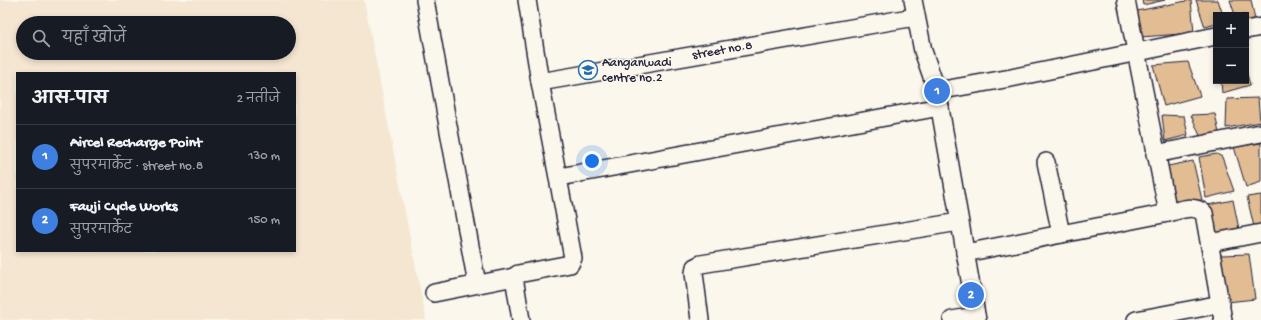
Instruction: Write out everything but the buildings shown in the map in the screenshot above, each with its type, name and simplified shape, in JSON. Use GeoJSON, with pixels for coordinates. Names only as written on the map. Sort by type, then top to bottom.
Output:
{"type":"FeatureCollection","features":[{"type":"Feature","properties":{"kind":"street"},"geometry":{"type":"LineString","coordinates":[[425,0],[476,284]]}},
{"type":"Feature","properties":{"kind":"street"},"geometry":{"type":"LineString","coordinates":[[434,293],[570,264],[573,258],[540,82],[527,0]]}},
{"type":"Feature","properties":{"kind":"street"},"geometry":{"type":"LineString","coordinates":[[913,0],[915,17],[923,51],[939,99],[976,318],[952,320]]}},
{"type":"Feature","properties":{"kind":"street"},"geometry":{"type":"LineString","coordinates":[[1126,0],[1137,51],[1155,154],[1168,213]]}},
{"type":"Feature","properties":{"kind":"street","name":"street no.8"},"geometry":{"type":"LineString","coordinates":[[540,82],[915,17]]}},
{"type":"Feature","properties":{"kind":"street"},"geometry":{"type":"LineString","coordinates":[[1249,29],[1261,27]]}},
{"type":"Feature","properties":{"kind":"street"},"geometry":{"type":"LineString","coordinates":[[559,177],[939,99],[1011,78],[1213,37]]}},
{"type":"Feature","properties":{"kind":"street"},"geometry":{"type":"LineString","coordinates":[[1155,154],[1261,133]]}},
{"type":"Feature","properties":{"kind":"street"},"geometry":{"type":"LineString","coordinates":[[1046,162],[1061,234]]}},
{"type":"Feature","properties":{"kind":"street"},"geometry":{"type":"LineString","coordinates":[[965,253],[1193,207],[1198,208],[1204,213],[1222,312],[1137,320]]}},
{"type":"Feature","properties":{"kind":"street"},"geometry":{"type":"LineString","coordinates":[[700,320],[694,273],[695,267],[701,264],[959,222]]}},
{"type":"Feature","properties":{"kind":"street"},"geometry":{"type":"LineString","coordinates":[[1210,242],[1261,233]]}},
{"type":"Feature","properties":{"kind":"street"},"geometry":{"type":"LineString","coordinates":[[514,277],[521,320]]}},
{"type":"Feature","properties":{"kind":"shaded area"},"geometry":{"type":"Polygon","coordinates":[[[0,0],[364,0],[426,320],[0,320],[0,0]]]}},
{"type":"Feature","properties":{"kind":"place","name":"Aanganwadi centre no.2"},"geometry":{"type":"Point","coordinates":[588,70]}},
{"type":"Feature","properties":{"kind":"place","name":"Aircel Recharge Point"},"geometry":{"type":"Point","coordinates":[937,91]}},
{"type":"Feature","properties":{"kind":"place","name":"Fauji Cycle Works"},"geometry":{"type":"Point","coordinates":[971,295]}}]}
